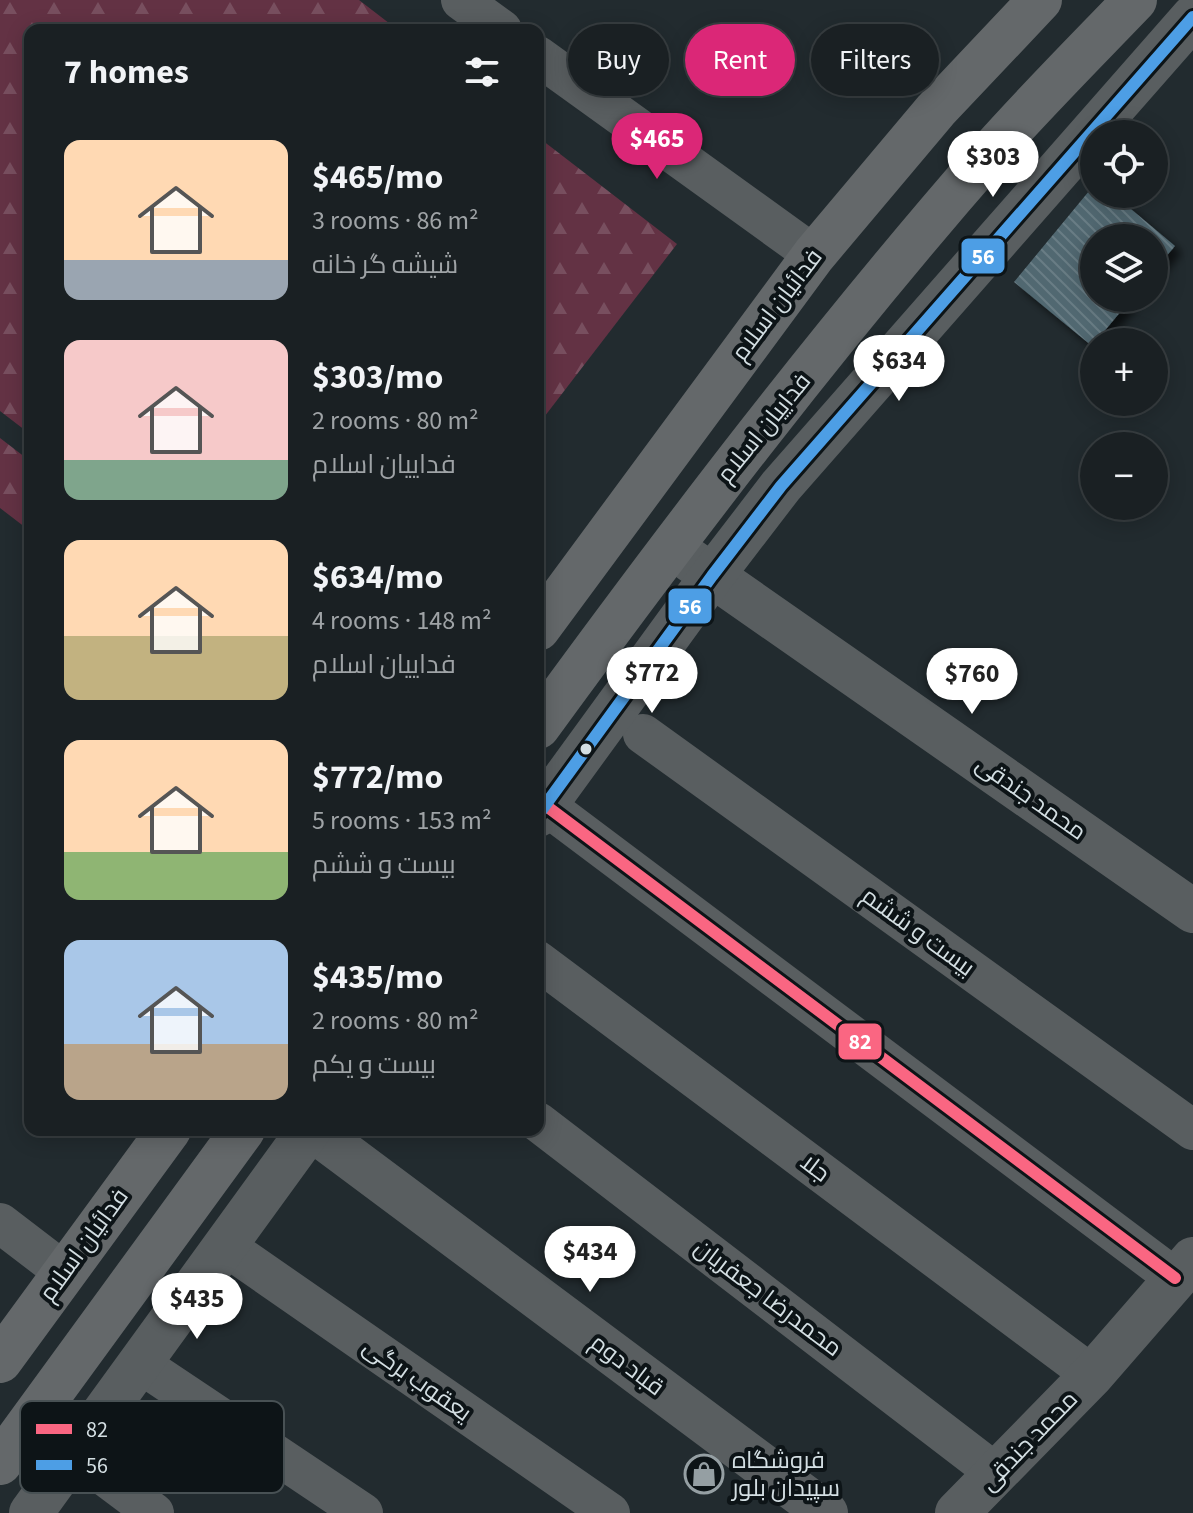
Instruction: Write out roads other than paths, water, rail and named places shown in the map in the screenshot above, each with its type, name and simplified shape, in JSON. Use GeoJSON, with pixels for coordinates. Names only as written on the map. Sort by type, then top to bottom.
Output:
{"type":"FeatureCollection","features":[{"type":"Feature","properties":{"kind":"main road","name":"فدائیان اسلام"},"geometry":{"type":"LineString","coordinates":[[544,621],[814,255],[936,110],[1040,0]]}},
{"type":"Feature","properties":{"kind":"main road","name":"فداییان اسلام"},"geometry":{"type":"LineString","coordinates":[[544,719],[670,546],[872,292],[990,153],[1135,0]]}},
{"type":"Feature","properties":{"kind":"main road","name":"فدائیان اسلام"},"geometry":{"type":"LineString","coordinates":[[0,1361],[165,1136]]}},
{"type":"Feature","properties":{"kind":"main road"},"geometry":{"type":"LineString","coordinates":[[45,1401],[239,1136]]}},
{"type":"Feature","properties":{"kind":"main road"},"geometry":{"type":"LineString","coordinates":[[0,1463],[20,1436]]}},
{"type":"Feature","properties":{"kind":"street"},"geometry":{"type":"LineString","coordinates":[[461,0],[494,24]]}},
{"type":"Feature","properties":{"kind":"street"},"geometry":{"type":"LineString","coordinates":[[544,807],[781,486],[1193,17]]}},
{"type":"Feature","properties":{"kind":"street"},"geometry":{"type":"LineString","coordinates":[[544,60],[814,255]]}},
{"type":"Feature","properties":{"kind":"street"},"geometry":{"type":"LineString","coordinates":[[990,153],[1039,192]]}},
{"type":"Feature","properties":{"kind":"street","name":"محمد جندقی"},"geometry":{"type":"LineString","coordinates":[[670,546],[1193,911]]}},
{"type":"Feature","properties":{"kind":"street","name":"بیست و ششم"},"geometry":{"type":"LineString","coordinates":[[643,734],[1193,1130]]}},
{"type":"Feature","properties":{"kind":"street"},"geometry":{"type":"LineString","coordinates":[[544,811],[1184,1268]]}},
{"type":"Feature","properties":{"kind":"street","name":"جلا"},"geometry":{"type":"LineString","coordinates":[[544,965],[1092,1375]]}},
{"type":"Feature","properties":{"kind":"street","name":"محمدرضا جعفریان"},"geometry":{"type":"LineString","coordinates":[[544,1127],[997,1474]]}},
{"type":"Feature","properties":{"kind":"street"},"geometry":{"type":"LineString","coordinates":[[112,1401],[307,1136]]}},
{"type":"Feature","properties":{"kind":"street","name":"قباد دوم"},"geometry":{"type":"LineString","coordinates":[[319,1136],[826,1513]]}},
{"type":"Feature","properties":{"kind":"street"},"geometry":{"type":"LineString","coordinates":[[0,1223],[64,1272]]}},
{"type":"Feature","properties":{"kind":"street","name":"یعقوب برگی"},"geometry":{"type":"LineString","coordinates":[[225,1246],[610,1513]]}},
{"type":"Feature","properties":{"kind":"street","name":"محمد جندقی"},"geometry":{"type":"LineString","coordinates":[[957,1513],[1092,1375],[1184,1268]]}},
{"type":"Feature","properties":{"kind":"street"},"geometry":{"type":"LineString","coordinates":[[139,1363],[196,1401]]}},
{"type":"Feature","properties":{"kind":"street"},"geometry":{"type":"LineString","coordinates":[[284,1460],[363,1513]]}},
{"type":"Feature","properties":{"kind":"street"},"geometry":{"type":"LineString","coordinates":[[31,1513],[45,1493]]}},
{"type":"Feature","properties":{"kind":"street"},"geometry":{"type":"LineString","coordinates":[[127,1493],[154,1513]]}},
{"type":"Feature","properties":{"kind":"place","name":"فروشگاه سپیدان بلور"},"geometry":{"type":"Point","coordinates":[704,1474]}}]}
